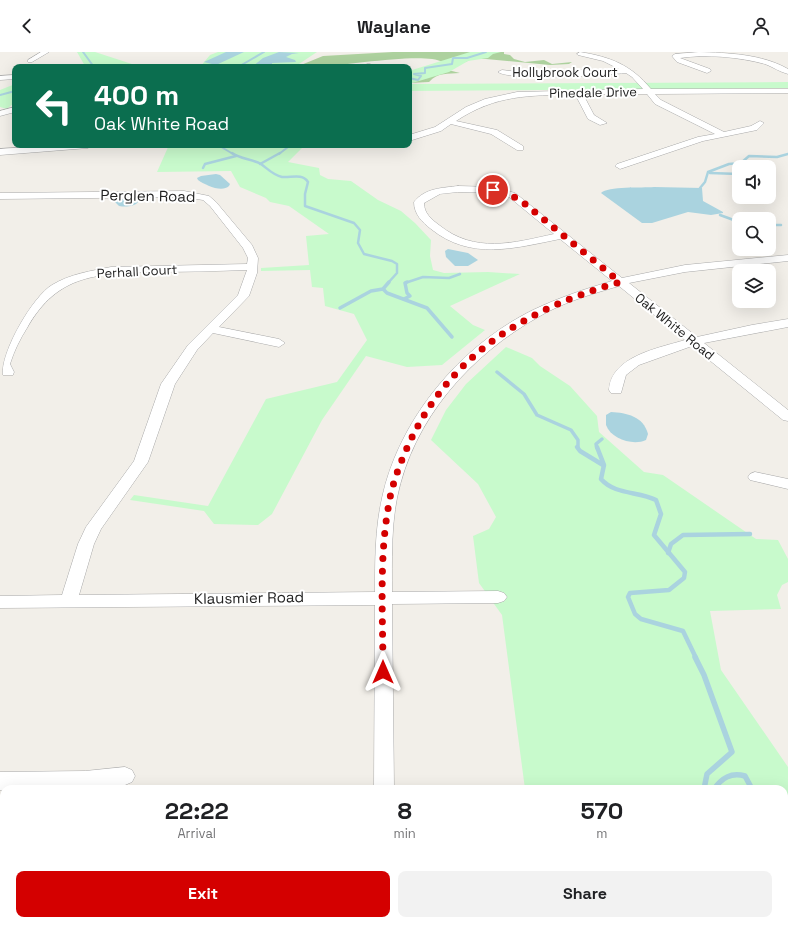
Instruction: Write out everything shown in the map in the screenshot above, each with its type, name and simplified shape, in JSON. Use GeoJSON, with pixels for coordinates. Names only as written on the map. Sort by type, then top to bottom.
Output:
{"type":"FeatureCollection","features":[{"type":"Feature","properties":{"kind":"street"},"geometry":{"type":"LineString","coordinates":[[30,61],[46,52]]}},
{"type":"Feature","properties":{"kind":"street"},"geometry":{"type":"LineString","coordinates":[[706,71],[678,61],[675,56],[692,52],[737,54],[769,62],[788,72]]}},
{"type":"Feature","properties":{"kind":"street"},"geometry":{"type":"LineString","coordinates":[[580,54],[605,59],[627,71],[639,78],[654,99],[663,105],[722,134]]}},
{"type":"Feature","properties":{"kind":"street","name":"Hollybrook Court"},"geometry":{"type":"LineString","coordinates":[[502,72],[520,74],[627,71]]}},
{"type":"Feature","properties":{"kind":"street"},"geometry":{"type":"LineString","coordinates":[[0,78],[12,78]]}},
{"type":"Feature","properties":{"kind":"street","name":"Pinedale Drive"},"geometry":{"type":"LineString","coordinates":[[412,137],[430,132],[451,122],[469,109],[496,98],[516,94],[578,92],[788,91]]}},
{"type":"Feature","properties":{"kind":"street"},"geometry":{"type":"LineString","coordinates":[[578,92],[591,117],[603,123]]}},
{"type":"Feature","properties":{"kind":"street"},"geometry":{"type":"LineString","coordinates":[[0,114],[12,110]]}},
{"type":"Feature","properties":{"kind":"street"},"geometry":{"type":"LineString","coordinates":[[451,122],[494,132],[520,148]]}},
{"type":"Feature","properties":{"kind":"street"},"geometry":{"type":"LineString","coordinates":[[620,166],[679,146],[722,134],[754,128],[760,123]]}},
{"type":"Feature","properties":{"kind":"street"},"geometry":{"type":"LineString","coordinates":[[0,152],[50,148]]}},
{"type":"Feature","properties":{"kind":"street","name":"Oak White Road"},"geometry":{"type":"LineString","coordinates":[[562,235],[496,247],[465,244],[455,241],[438,230],[420,212],[419,202],[430,194],[449,190],[481,189],[502,192],[519,199],[788,417]]}},
{"type":"Feature","properties":{"kind":"street","name":"Perglen Road"},"geometry":{"type":"LineString","coordinates":[[0,196],[184,194],[200,196],[213,204],[244,242],[252,258],[253,268]]}},
{"type":"Feature","properties":{"kind":"street"},"geometry":{"type":"LineString","coordinates":[[384,785],[384,597],[387,509],[393,486],[415,430],[439,393],[470,358],[493,339],[516,325],[572,297],[620,282],[698,266],[788,258]]}},
{"type":"Feature","properties":{"kind":"street"},"geometry":{"type":"LineString","coordinates":[[69,600],[86,544],[94,527],[140,462],[168,384],[192,348],[243,296],[251,278],[253,268]]}},
{"type":"Feature","properties":{"kind":"street","name":"Perhall Court"},"geometry":{"type":"LineString","coordinates":[[8,372],[4,364],[6,356],[24,322],[42,296],[61,284],[92,273],[110,270],[253,268]]}},
{"type":"Feature","properties":{"kind":"street"},"geometry":{"type":"LineString","coordinates":[[616,390],[618,377],[623,370],[634,363],[668,349],[750,328],[788,323]]}},
{"type":"Feature","properties":{"kind":"street"},"geometry":{"type":"LineString","coordinates":[[211,329],[279,343]]}},
{"type":"Feature","properties":{"kind":"street"},"geometry":{"type":"LineString","coordinates":[[755,477],[788,484]]}},
{"type":"Feature","properties":{"kind":"street","name":"Klausmier Road"},"geometry":{"type":"LineString","coordinates":[[0,602],[69,600],[498,597]]}},
{"type":"Feature","properties":{"kind":"street"},"geometry":{"type":"LineString","coordinates":[[0,781],[85,780],[125,776]]}},
{"type":"Feature","properties":{"kind":"green space"},"geometry":{"type":"Polygon","coordinates":[[[77,52],[95,52],[132,64],[84,64],[77,52]]]}},
{"type":"Feature","properties":{"kind":"green space"},"geometry":{"type":"Polygon","coordinates":[[[218,52],[317,52],[299,64],[202,64],[210,55],[218,52]]]}},
{"type":"Feature","properties":{"kind":"green space"},"geometry":{"type":"Polygon","coordinates":[[[393,52],[504,52],[504,54],[510,55],[514,59],[525,62],[544,60],[552,64],[572,62],[569,64],[550,65],[472,59],[448,70],[460,73],[440,75],[429,82],[412,83],[412,81],[442,62],[433,59],[420,58],[348,64],[303,64],[323,56],[393,52]]]}},
{"type":"Feature","properties":{"kind":"green space"},"geometry":{"type":"Polygon","coordinates":[[[470,52],[501,52],[493,54],[488,58],[468,61],[449,72],[412,83],[412,70],[470,52]]]}},
{"type":"Feature","properties":{"kind":"green space"},"geometry":{"type":"Polygon","coordinates":[[[788,82],[788,88],[412,91],[412,84],[788,82]]]}},
{"type":"Feature","properties":{"kind":"green space"},"geometry":{"type":"Polygon","coordinates":[[[12,85],[12,105],[7,109],[0,107],[0,90],[12,85]]]}},
{"type":"Feature","properties":{"kind":"green space"},"geometry":{"type":"Polygon","coordinates":[[[168,148],[302,148],[288,162],[319,168],[320,175],[328,179],[351,181],[378,200],[401,211],[415,223],[431,240],[430,256],[433,270],[444,273],[488,272],[520,274],[450,306],[473,325],[485,330],[442,365],[407,367],[366,356],[322,420],[272,514],[258,525],[214,524],[204,511],[130,500],[134,495],[208,506],[266,399],[337,382],[367,340],[354,314],[325,306],[323,288],[312,287],[310,270],[261,271],[261,268],[309,265],[306,236],[329,234],[289,206],[270,202],[266,198],[240,187],[231,171],[157,172],[168,148]]]}},
{"type":"Feature","properties":{"kind":"green space"},"geometry":{"type":"Polygon","coordinates":[[[506,347],[532,358],[540,366],[570,386],[597,416],[599,432],[644,472],[663,475],[756,539],[778,540],[788,559],[788,582],[782,585],[777,595],[781,609],[710,611],[721,670],[788,767],[788,785],[524,785],[502,615],[479,583],[473,536],[489,529],[496,517],[478,484],[431,440],[446,410],[466,384],[506,347]]]}},
{"type":"Feature","properties":{"kind":"water"},"geometry":{"type":"Polygon","coordinates":[[[226,52],[244,52],[218,64],[204,62],[226,52]]]}},
{"type":"Feature","properties":{"kind":"water"},"geometry":{"type":"Polygon","coordinates":[[[279,52],[299,53],[286,57],[295,60],[296,62],[256,64],[263,58],[279,52]]]}},
{"type":"Feature","properties":{"kind":"water"},"geometry":{"type":"Polygon","coordinates":[[[216,174],[220,175],[230,184],[229,186],[222,189],[214,188],[201,182],[197,178],[201,176],[216,174]]]}},
{"type":"Feature","properties":{"kind":"water"},"geometry":{"type":"Polygon","coordinates":[[[618,188],[702,188],[703,201],[723,213],[711,215],[688,212],[652,223],[642,223],[601,193],[618,188]]]}},
{"type":"Feature","properties":{"kind":"water"},"geometry":{"type":"Polygon","coordinates":[[[121,199],[136,199],[138,202],[132,206],[119,206],[115,202],[121,199]]]}},
{"type":"Feature","properties":{"kind":"water"},"geometry":{"type":"Polygon","coordinates":[[[448,249],[468,253],[478,260],[468,266],[455,266],[446,257],[445,251],[448,249]]]}},
{"type":"Feature","properties":{"kind":"water"},"geometry":{"type":"Polygon","coordinates":[[[611,412],[623,413],[638,419],[646,428],[648,434],[646,440],[641,442],[629,442],[613,434],[606,425],[606,415],[611,412]]]}},
{"type":"Feature","properties":{"kind":"waterway"},"geometry":{"type":"LineString","coordinates":[[83,52],[92,64]]}},
{"type":"Feature","properties":{"kind":"waterway"},"geometry":{"type":"LineString","coordinates":[[243,64],[264,52]]}},
{"type":"Feature","properties":{"kind":"waterway"},"geometry":{"type":"LineString","coordinates":[[412,79],[418,80],[421,76],[414,74],[425,73],[425,68],[452,64],[453,58],[467,58],[486,52]]}},
{"type":"Feature","properties":{"kind":"waterway"},"geometry":{"type":"LineString","coordinates":[[0,95],[12,92]]}},
{"type":"Feature","properties":{"kind":"waterway"},"geometry":{"type":"LineString","coordinates":[[223,148],[233,154]]}},
{"type":"Feature","properties":{"kind":"waterway"},"geometry":{"type":"LineString","coordinates":[[279,154],[287,148]]}},
{"type":"Feature","properties":{"kind":"waterway"},"geometry":{"type":"LineString","coordinates":[[232,153],[239,157],[260,164]]}},
{"type":"Feature","properties":{"kind":"waterway"},"geometry":{"type":"LineString","coordinates":[[260,164],[280,153]]}},
{"type":"Feature","properties":{"kind":"waterway"},"geometry":{"type":"LineString","coordinates":[[700,188],[705,182],[708,172],[729,164],[741,163],[749,156],[777,157],[788,154]]}},
{"type":"Feature","properties":{"kind":"waterway"},"geometry":{"type":"LineString","coordinates":[[203,168],[205,164],[236,156]]}},
{"type":"Feature","properties":{"kind":"waterway"},"geometry":{"type":"LineString","coordinates":[[260,164],[279,176],[296,176],[306,179],[308,182],[305,194],[305,206],[354,223],[360,230],[358,243],[364,254],[392,261],[397,264],[397,273],[388,283]]}},
{"type":"Feature","properties":{"kind":"waterway"},"geometry":{"type":"LineString","coordinates":[[710,173],[732,174]]}},
{"type":"Feature","properties":{"kind":"waterway"},"geometry":{"type":"LineString","coordinates":[[720,215],[732,219]]}},
{"type":"Feature","properties":{"kind":"waterway"},"geometry":{"type":"LineString","coordinates":[[776,225],[781,225]]}},
{"type":"Feature","properties":{"kind":"waterway"},"geometry":{"type":"LineString","coordinates":[[405,283],[423,277],[449,278],[460,274]]}},
{"type":"Feature","properties":{"kind":"waterway"},"geometry":{"type":"LineString","coordinates":[[383,289],[389,282]]}},
{"type":"Feature","properties":{"kind":"waterway"},"geometry":{"type":"LineString","coordinates":[[404,299],[410,296],[407,293],[405,283]]}},
{"type":"Feature","properties":{"kind":"waterway"},"geometry":{"type":"LineString","coordinates":[[340,308],[371,291],[383,289]]}},
{"type":"Feature","properties":{"kind":"waterway"},"geometry":{"type":"LineString","coordinates":[[383,289],[387,293],[427,308],[452,337]]}},
{"type":"Feature","properties":{"kind":"waterway"},"geometry":{"type":"LineString","coordinates":[[497,372],[524,394],[537,415],[571,430],[578,440],[578,448]]}},
{"type":"Feature","properties":{"kind":"waterway"},"geometry":{"type":"LineString","coordinates":[[597,448],[596,444],[602,439]]}},
{"type":"Feature","properties":{"kind":"waterway"},"geometry":{"type":"LineString","coordinates":[[577,447],[580,451],[603,465]]}},
{"type":"Feature","properties":{"kind":"waterway"},"geometry":{"type":"LineString","coordinates":[[597,447],[604,465],[601,479],[613,488],[656,500],[661,514],[654,535],[668,552]]}},
{"type":"Feature","properties":{"kind":"waterway"},"geometry":{"type":"LineString","coordinates":[[668,552],[671,544],[683,535],[750,534]]}},
{"type":"Feature","properties":{"kind":"waterway"},"geometry":{"type":"LineString","coordinates":[[668,552],[685,572],[684,578],[669,590],[630,593],[628,597],[635,614],[641,619],[683,631],[696,658]]}},
{"type":"Feature","properties":{"kind":"waterway"},"geometry":{"type":"LineString","coordinates":[[695,657],[704,675],[732,752],[707,774],[705,785]]}},
{"type":"Feature","properties":{"kind":"waterway"},"geometry":{"type":"LineString","coordinates":[[717,785],[731,775],[745,776],[750,785]]}},
{"type":"Feature","properties":{"kind":"route"},"geometry":{"type":"LineString","coordinates":[[383,672],[383,569],[387,509],[402,459],[415,430],[431,403],[447,382],[470,358],[493,339],[535,314],[554,305],[572,297],[620,282],[519,199],[512,195],[493,190]]}}]}
